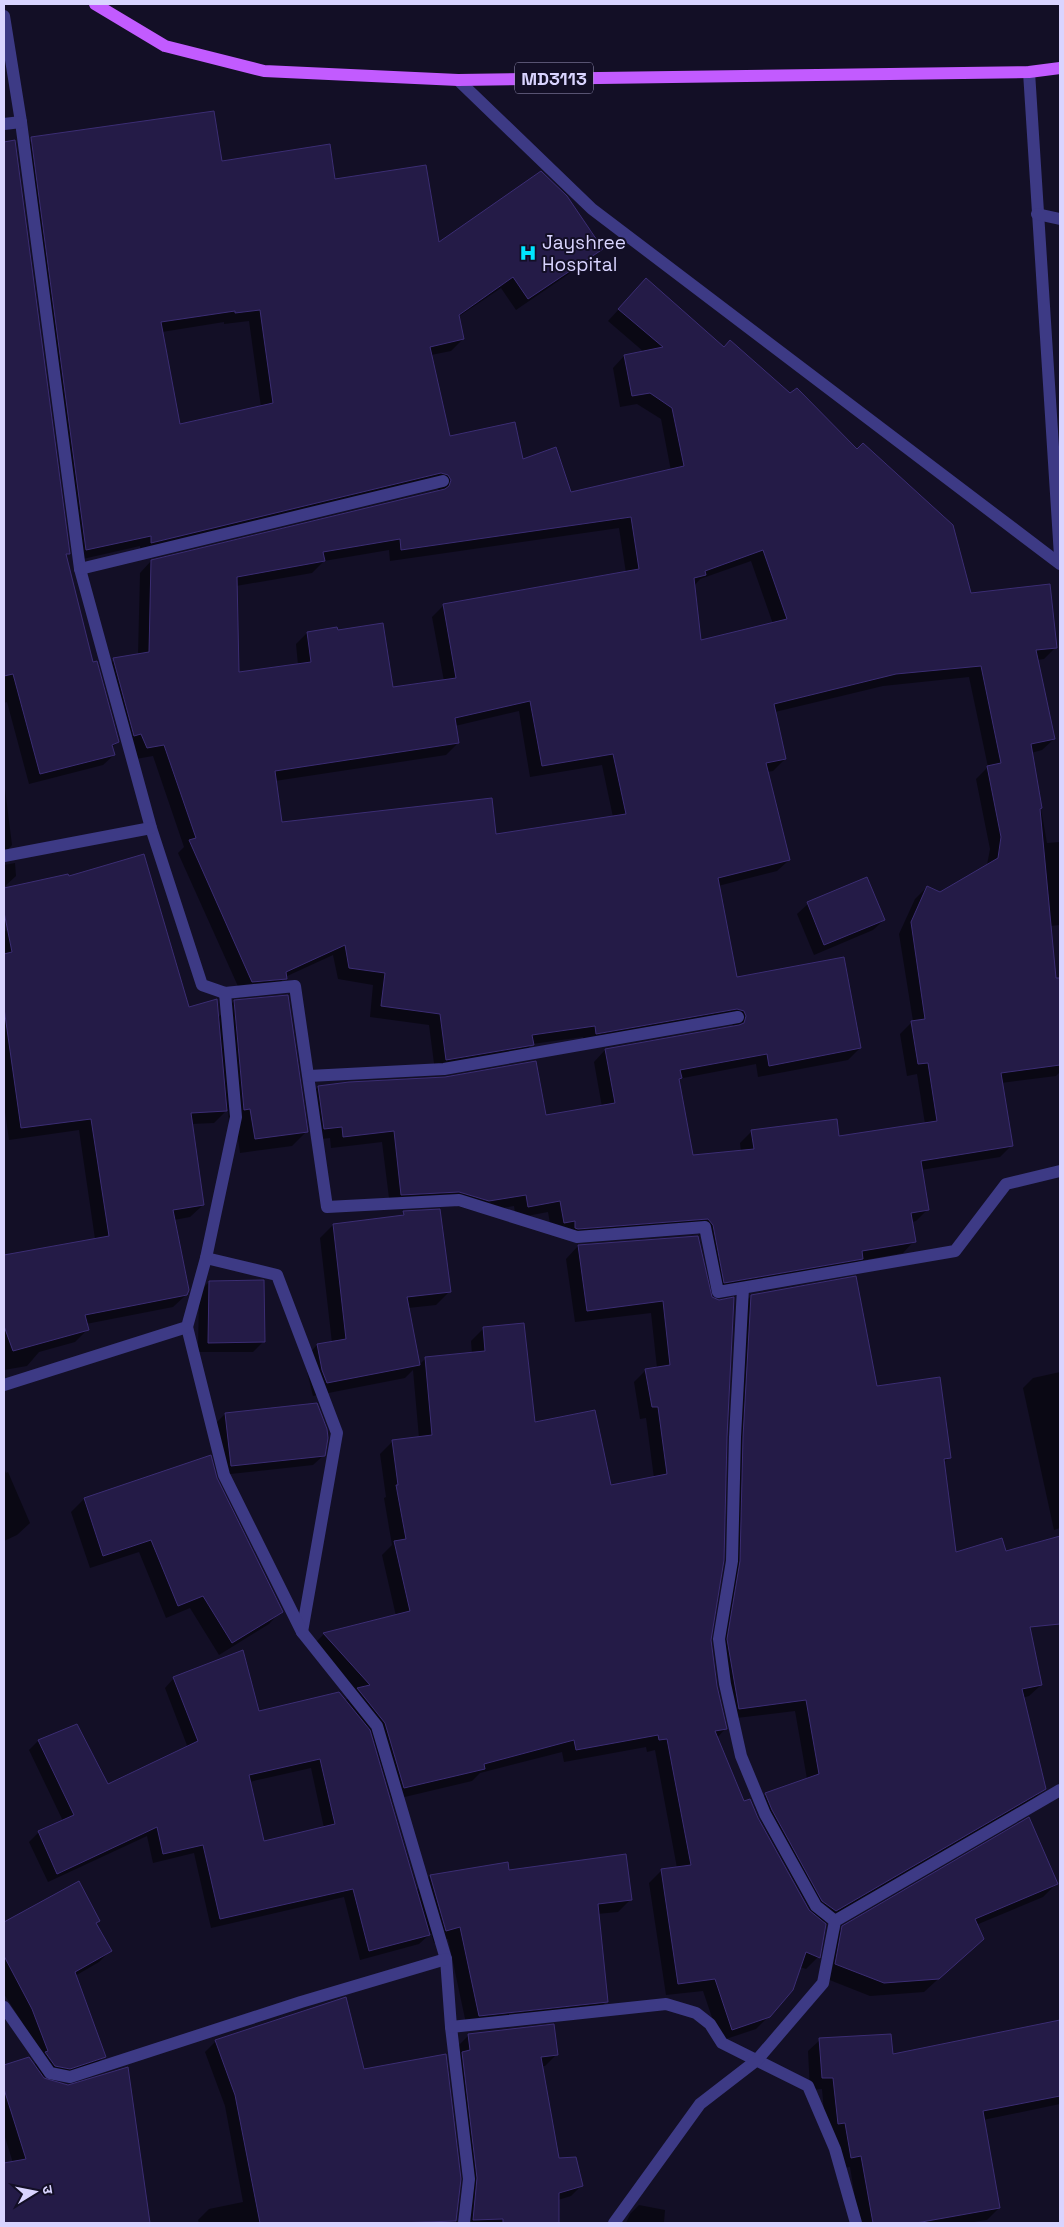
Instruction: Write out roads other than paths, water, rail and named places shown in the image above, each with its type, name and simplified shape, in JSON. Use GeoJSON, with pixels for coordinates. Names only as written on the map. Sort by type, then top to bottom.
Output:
{"type":"FeatureCollection","features":[{"type":"Feature","properties":{"kind":"main road"},"geometry":{"type":"LineString","coordinates":[[83,4],[96,5]]}},
{"type":"Feature","properties":{"kind":"main road","name":"MD3113"},"geometry":{"type":"LineString","coordinates":[[96,5],[165,46],[264,71],[458,80],[1029,72]]}},
{"type":"Feature","properties":{"kind":"main road"},"geometry":{"type":"LineString","coordinates":[[1029,72],[1060,68]]}},
{"type":"Feature","properties":{"kind":"street"},"geometry":{"type":"LineString","coordinates":[[4,16],[21,122],[80,569],[151,828],[202,985],[225,993],[295,986],[327,1207],[459,1200],[577,1237],[705,1227],[718,1292],[955,1251],[1006,1184],[1060,1171]]}},
{"type":"Feature","properties":{"kind":"street"},"geometry":{"type":"LineString","coordinates":[[1029,72],[1060,556]]}},
{"type":"Feature","properties":{"kind":"street"},"geometry":{"type":"LineString","coordinates":[[458,80],[592,209],[1060,564]]}},
{"type":"Feature","properties":{"kind":"street"},"geometry":{"type":"LineString","coordinates":[[4,124],[21,122]]}},
{"type":"Feature","properties":{"kind":"street"},"geometry":{"type":"LineString","coordinates":[[1038,214],[1060,219]]}},
{"type":"Feature","properties":{"kind":"street"},"geometry":{"type":"LineString","coordinates":[[80,569],[443,480]]}},
{"type":"Feature","properties":{"kind":"street"},"geometry":{"type":"LineString","coordinates":[[4,856],[151,828]]}},
{"type":"Feature","properties":{"kind":"street"},"geometry":{"type":"LineString","coordinates":[[225,993],[236,1117],[206,1258],[187,1327],[224,1475],[302,1632],[377,1726],[446,1959],[451,2027],[469,2179],[464,2223]]}},
{"type":"Feature","properties":{"kind":"street"},"geometry":{"type":"LineString","coordinates":[[309,1076],[444,1069],[738,1017]]}},
{"type":"Feature","properties":{"kind":"street"},"geometry":{"type":"LineString","coordinates":[[206,1258],[277,1275],[337,1433],[302,1632]]}},
{"type":"Feature","properties":{"kind":"street"},"geometry":{"type":"LineString","coordinates":[[743,1288],[735,1437],[732,1561],[719,1638],[726,1684],[741,1756],[765,1814],[816,1906],[835,1921]]}},
{"type":"Feature","properties":{"kind":"street"},"geometry":{"type":"LineString","coordinates":[[4,1385],[187,1327]]}},
{"type":"Feature","properties":{"kind":"street"},"geometry":{"type":"LineString","coordinates":[[614,2223],[700,2104],[757,2060],[823,1983],[835,1921],[1060,1790]]}},
{"type":"Feature","properties":{"kind":"street"},"geometry":{"type":"LineString","coordinates":[[4,2007],[50,2073],[70,2076],[300,2002],[446,1959]]}},
{"type":"Feature","properties":{"kind":"street"},"geometry":{"type":"LineString","coordinates":[[451,2027],[666,2004],[696,2014],[710,2024],[722,2043],[808,2086],[835,2149],[856,2223]]}},
{"type":"Feature","properties":{"kind":"place","name":"Jayshree Hospital"},"geometry":{"type":"Point","coordinates":[528,253]}}]}
